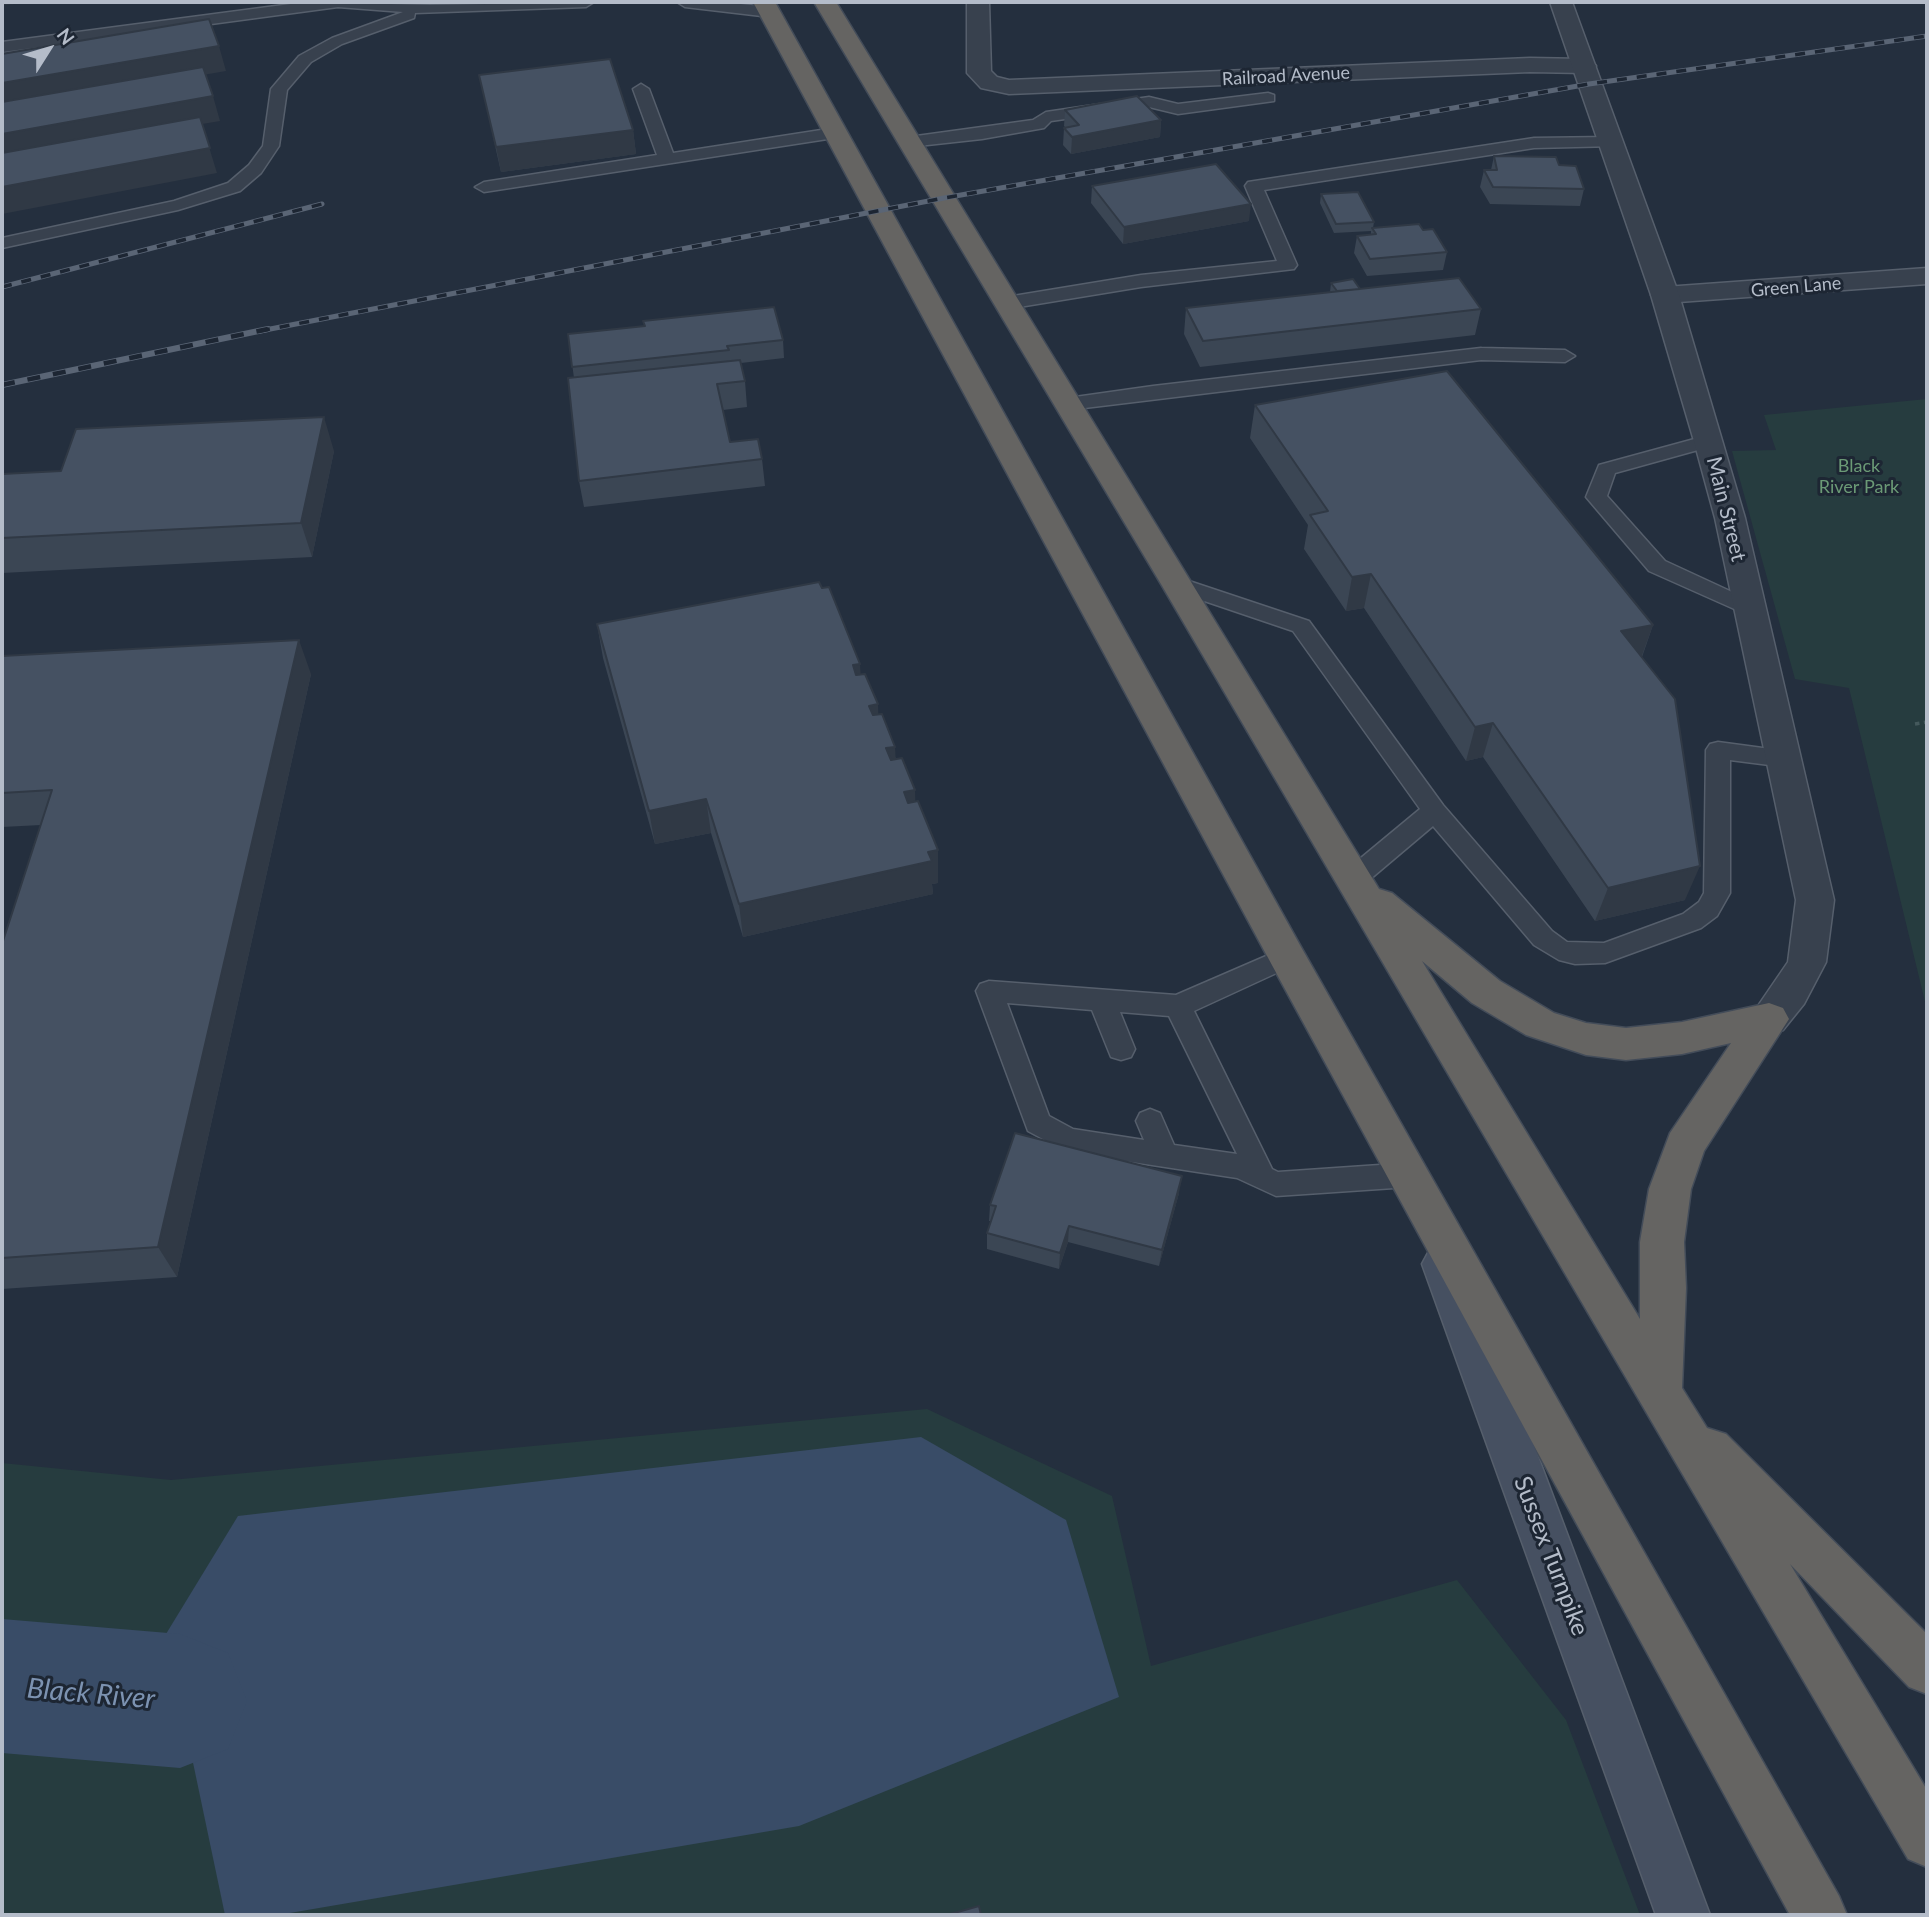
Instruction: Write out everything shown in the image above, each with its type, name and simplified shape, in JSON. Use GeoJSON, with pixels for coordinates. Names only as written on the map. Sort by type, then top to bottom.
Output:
{"type":"FeatureCollection","features":[{"type":"Feature","properties":{"kind":"highway"},"geometry":{"type":"LineString","coordinates":[[825,2],[1177,584],[1927,1840]]}},
{"type":"Feature","properties":{"kind":"highway"},"geometry":{"type":"LineString","coordinates":[[767,7],[1287,957],[1820,1915]]}},
{"type":"Feature","properties":{"kind":"highway"},"geometry":{"type":"LineString","coordinates":[[1353,879],[1486,992],[1540,1024],[1586,1039],[1626,1044],[1682,1038],[1769,1019]]}},
{"type":"Feature","properties":{"kind":"highway"},"geometry":{"type":"LineString","coordinates":[[1769,1019],[1685,1145],[1670,1189],[1662,1242],[1662,1400],[1927,1669]]}},
{"type":"Feature","properties":{"kind":"main road","name":"Sussex Turnpike"},"geometry":{"type":"LineString","coordinates":[[1414,1186],[1683,1915]]}},
{"type":"Feature","properties":{"kind":"street","name":"Railroad Avenue"},"geometry":{"type":"LineString","coordinates":[[978,2],[979,73],[989,83],[1033,88],[1531,65],[1584,66]]}},
{"type":"Feature","properties":{"kind":"street","name":"Main Street"},"geometry":{"type":"LineString","coordinates":[[1561,2],[1665,295],[1709,441],[1785,759],[1815,900],[1807,962],[1790,993],[1769,1019]]}},
{"type":"Feature","properties":{"kind":"street","name":"Green Lane"},"geometry":{"type":"LineString","coordinates":[[1665,295],[1927,276]]}},
{"type":"Feature","properties":{"kind":"lane"},"geometry":{"type":"LineString","coordinates":[[2,47],[338,2],[430,10],[586,2]]}},
{"type":"Feature","properties":{"kind":"lane"},"geometry":{"type":"LineString","coordinates":[[685,2],[767,7]]}},
{"type":"Feature","properties":{"kind":"lane"},"geometry":{"type":"LineString","coordinates":[[2,243],[178,205],[234,187],[255,169],[271,146],[279,89],[305,59],[337,41],[389,20],[430,10]]}},
{"type":"Feature","properties":{"kind":"lane"},"geometry":{"type":"LineString","coordinates":[[641,89],[667,158]]}},
{"type":"Feature","properties":{"kind":"lane"},"geometry":{"type":"LineString","coordinates":[[909,142],[994,132],[1038,124],[1046,117],[1149,102],[1178,109],[1268,98]]}},
{"type":"Feature","properties":{"kind":"lane"},"geometry":{"type":"LineString","coordinates":[[484,187],[834,133]]}},
{"type":"Feature","properties":{"kind":"lane"},"geometry":{"type":"LineString","coordinates":[[1007,303],[1140,281],[1288,265],[1254,186],[1534,143],[1610,142]]}},
{"type":"Feature","properties":{"kind":"lane"},"geometry":{"type":"LineString","coordinates":[[1068,404],[1481,354],[1565,356]]}},
{"type":"Feature","properties":{"kind":"lane"},"geometry":{"type":"LineString","coordinates":[[1709,441],[1606,469],[1596,497],[1657,566],[1749,608]]}},
{"type":"Feature","properties":{"kind":"lane"},"geometry":{"type":"LineString","coordinates":[[1177,584],[1301,626],[1434,811],[1543,938],[1559,950],[1596,954],[1680,926],[1708,909],[1717,893],[1718,750],[1785,759]]}},
{"type":"Feature","properties":{"kind":"lane"},"geometry":{"type":"LineString","coordinates":[[1353,879],[1434,811]]}},
{"type":"Feature","properties":{"kind":"lane"},"geometry":{"type":"LineString","coordinates":[[1287,957],[1178,1006],[989,991],[1038,1123],[1068,1140],[1241,1167],[1276,1184],[1414,1186]]}},
{"type":"Feature","properties":{"kind":"lane"},"geometry":{"type":"LineString","coordinates":[[1101,999],[1121,1049]]}},
{"type":"Feature","properties":{"kind":"lane"},"geometry":{"type":"LineString","coordinates":[[1178,1006],[1262,1177]]}},
{"type":"Feature","properties":{"kind":"lane"},"geometry":{"type":"LineString","coordinates":[[1150,1121],[1164,1155]]}},
{"type":"Feature","properties":{"kind":"path"},"geometry":{"type":"LineString","coordinates":[[1915,724],[1927,722]]}},
{"type":"Feature","properties":{"kind":"green space","name":"Black River Park"},"geometry":{"type":"Polygon","coordinates":[[[1927,399],[1927,1010],[1849,688],[1795,679],[1732,451],[1776,450],[1764,415],[1927,399]]]}},
{"type":"Feature","properties":{"kind":"green space"},"geometry":{"type":"Polygon","coordinates":[[[927,1409],[1112,1496],[1151,1666],[1457,1580],[1566,1720],[1640,1915],[2,1915],[2,1463],[171,1480],[927,1409]]]}},
{"type":"Feature","properties":{"kind":"water"},"geometry":{"type":"Polygon","coordinates":[[[921,1437],[1066,1520],[1119,1697],[799,1826],[278,1915],[225,1915],[166,1634],[238,1516],[921,1437]]]}},
{"type":"Feature","properties":{"kind":"building"},"geometry":{"type":"Polygon","coordinates":[[[209,19],[219,46],[2,83],[2,54],[209,19]]]}},
{"type":"Feature","properties":{"kind":"building"},"geometry":{"type":"Polygon","coordinates":[[[610,59],[633,130],[496,147],[479,75],[610,59]]]}},
{"type":"Feature","properties":{"kind":"building"},"geometry":{"type":"Polygon","coordinates":[[[203,67],[213,96],[2,134],[2,102],[203,67]]]}},
{"type":"Feature","properties":{"kind":"building"},"geometry":{"type":"Polygon","coordinates":[[[1137,96],[1161,120],[1072,137],[1064,128],[1079,125],[1065,110],[1137,96]]]}},
{"type":"Feature","properties":{"kind":"building"},"geometry":{"type":"Polygon","coordinates":[[[200,117],[210,148],[2,187],[2,153],[200,117]]]}},
{"type":"Feature","properties":{"kind":"building"},"geometry":{"type":"Polygon","coordinates":[[[1494,156],[1556,157],[1559,165],[1576,166],[1584,189],[1493,187],[1484,170],[1497,170],[1494,156]]]}},
{"type":"Feature","properties":{"kind":"building"},"geometry":{"type":"Polygon","coordinates":[[[1216,164],[1251,204],[1124,227],[1092,186],[1216,164]]]}},
{"type":"Feature","properties":{"kind":"building"},"geometry":{"type":"Polygon","coordinates":[[[1358,192],[1374,222],[1336,224],[1321,194],[1358,192]]]}},
{"type":"Feature","properties":{"kind":"building"},"geometry":{"type":"Polygon","coordinates":[[[1419,224],[1423,230],[1433,229],[1447,252],[1370,259],[1357,236],[1376,234],[1372,228],[1419,224]]]}},
{"type":"Feature","properties":{"kind":"building"},"geometry":{"type":"Polygon","coordinates":[[[1459,278],[1481,309],[1203,341],[1186,308],[1459,278]]]}},
{"type":"Feature","properties":{"kind":"building"},"geometry":{"type":"Polygon","coordinates":[[[1353,279],[1360,289],[1337,291],[1331,283],[1353,279]]]}},
{"type":"Feature","properties":{"kind":"building"},"geometry":{"type":"Polygon","coordinates":[[[774,307],[783,340],[727,346],[729,350],[572,367],[568,334],[645,326],[643,321],[774,307]]]}},
{"type":"Feature","properties":{"kind":"building"},"geometry":{"type":"Polygon","coordinates":[[[740,360],[745,381],[717,384],[730,442],[758,439],[762,459],[579,481],[568,378],[740,360]]]}},
{"type":"Feature","properties":{"kind":"building"},"geometry":{"type":"Polygon","coordinates":[[[1447,371],[1653,625],[1621,631],[1675,699],[1700,866],[1608,888],[1493,723],[1475,727],[1371,574],[1352,577],[1310,515],[1328,511],[1255,405],[1447,371]]]}},
{"type":"Feature","properties":{"kind":"building"},"geometry":{"type":"Polygon","coordinates":[[[324,417],[301,523],[2,538],[2,474],[61,471],[76,429],[324,417]]]}},
{"type":"Feature","properties":{"kind":"building"},"geometry":{"type":"Polygon","coordinates":[[[819,582],[822,588],[829,587],[860,664],[853,665],[856,675],[865,674],[878,704],[869,706],[873,715],[882,714],[895,747],[886,748],[891,760],[902,758],[915,790],[904,792],[908,803],[918,801],[938,850],[928,852],[932,861],[739,904],[706,799],[649,811],[597,624],[819,582]]]}},
{"type":"Feature","properties":{"kind":"building"},"geometry":{"type":"Polygon","coordinates":[[[299,640],[158,1247],[2,1258],[2,944],[52,790],[2,793],[2,656],[299,640]]]}},
{"type":"Feature","properties":{"kind":"building"},"geometry":{"type":"Polygon","coordinates":[[[1015,1133],[1182,1176],[1162,1250],[1069,1226],[1060,1253],[987,1233],[996,1206],[990,1205],[1015,1133]]]}},
{"type":"Feature","properties":{"kind":"building"},"geometry":{"type":"Polygon","coordinates":[[[979,1906],[981,1915],[947,1915],[979,1906]]]}},
{"type":"Feature","properties":{"kind":"waterway","name":"Black River"},"geometry":{"type":"LineString","coordinates":[[2,1686],[180,1701]]}},
{"type":"Feature","properties":{"kind":"railway"},"geometry":{"type":"LineString","coordinates":[[260,331],[944,198],[1589,84],[1927,36]]}},
{"type":"Feature","properties":{"kind":"railway"},"geometry":{"type":"LineString","coordinates":[[2,287],[322,204]]}},
{"type":"Feature","properties":{"kind":"railway"},"geometry":{"type":"LineString","coordinates":[[2,385],[268,329]]}}]}
